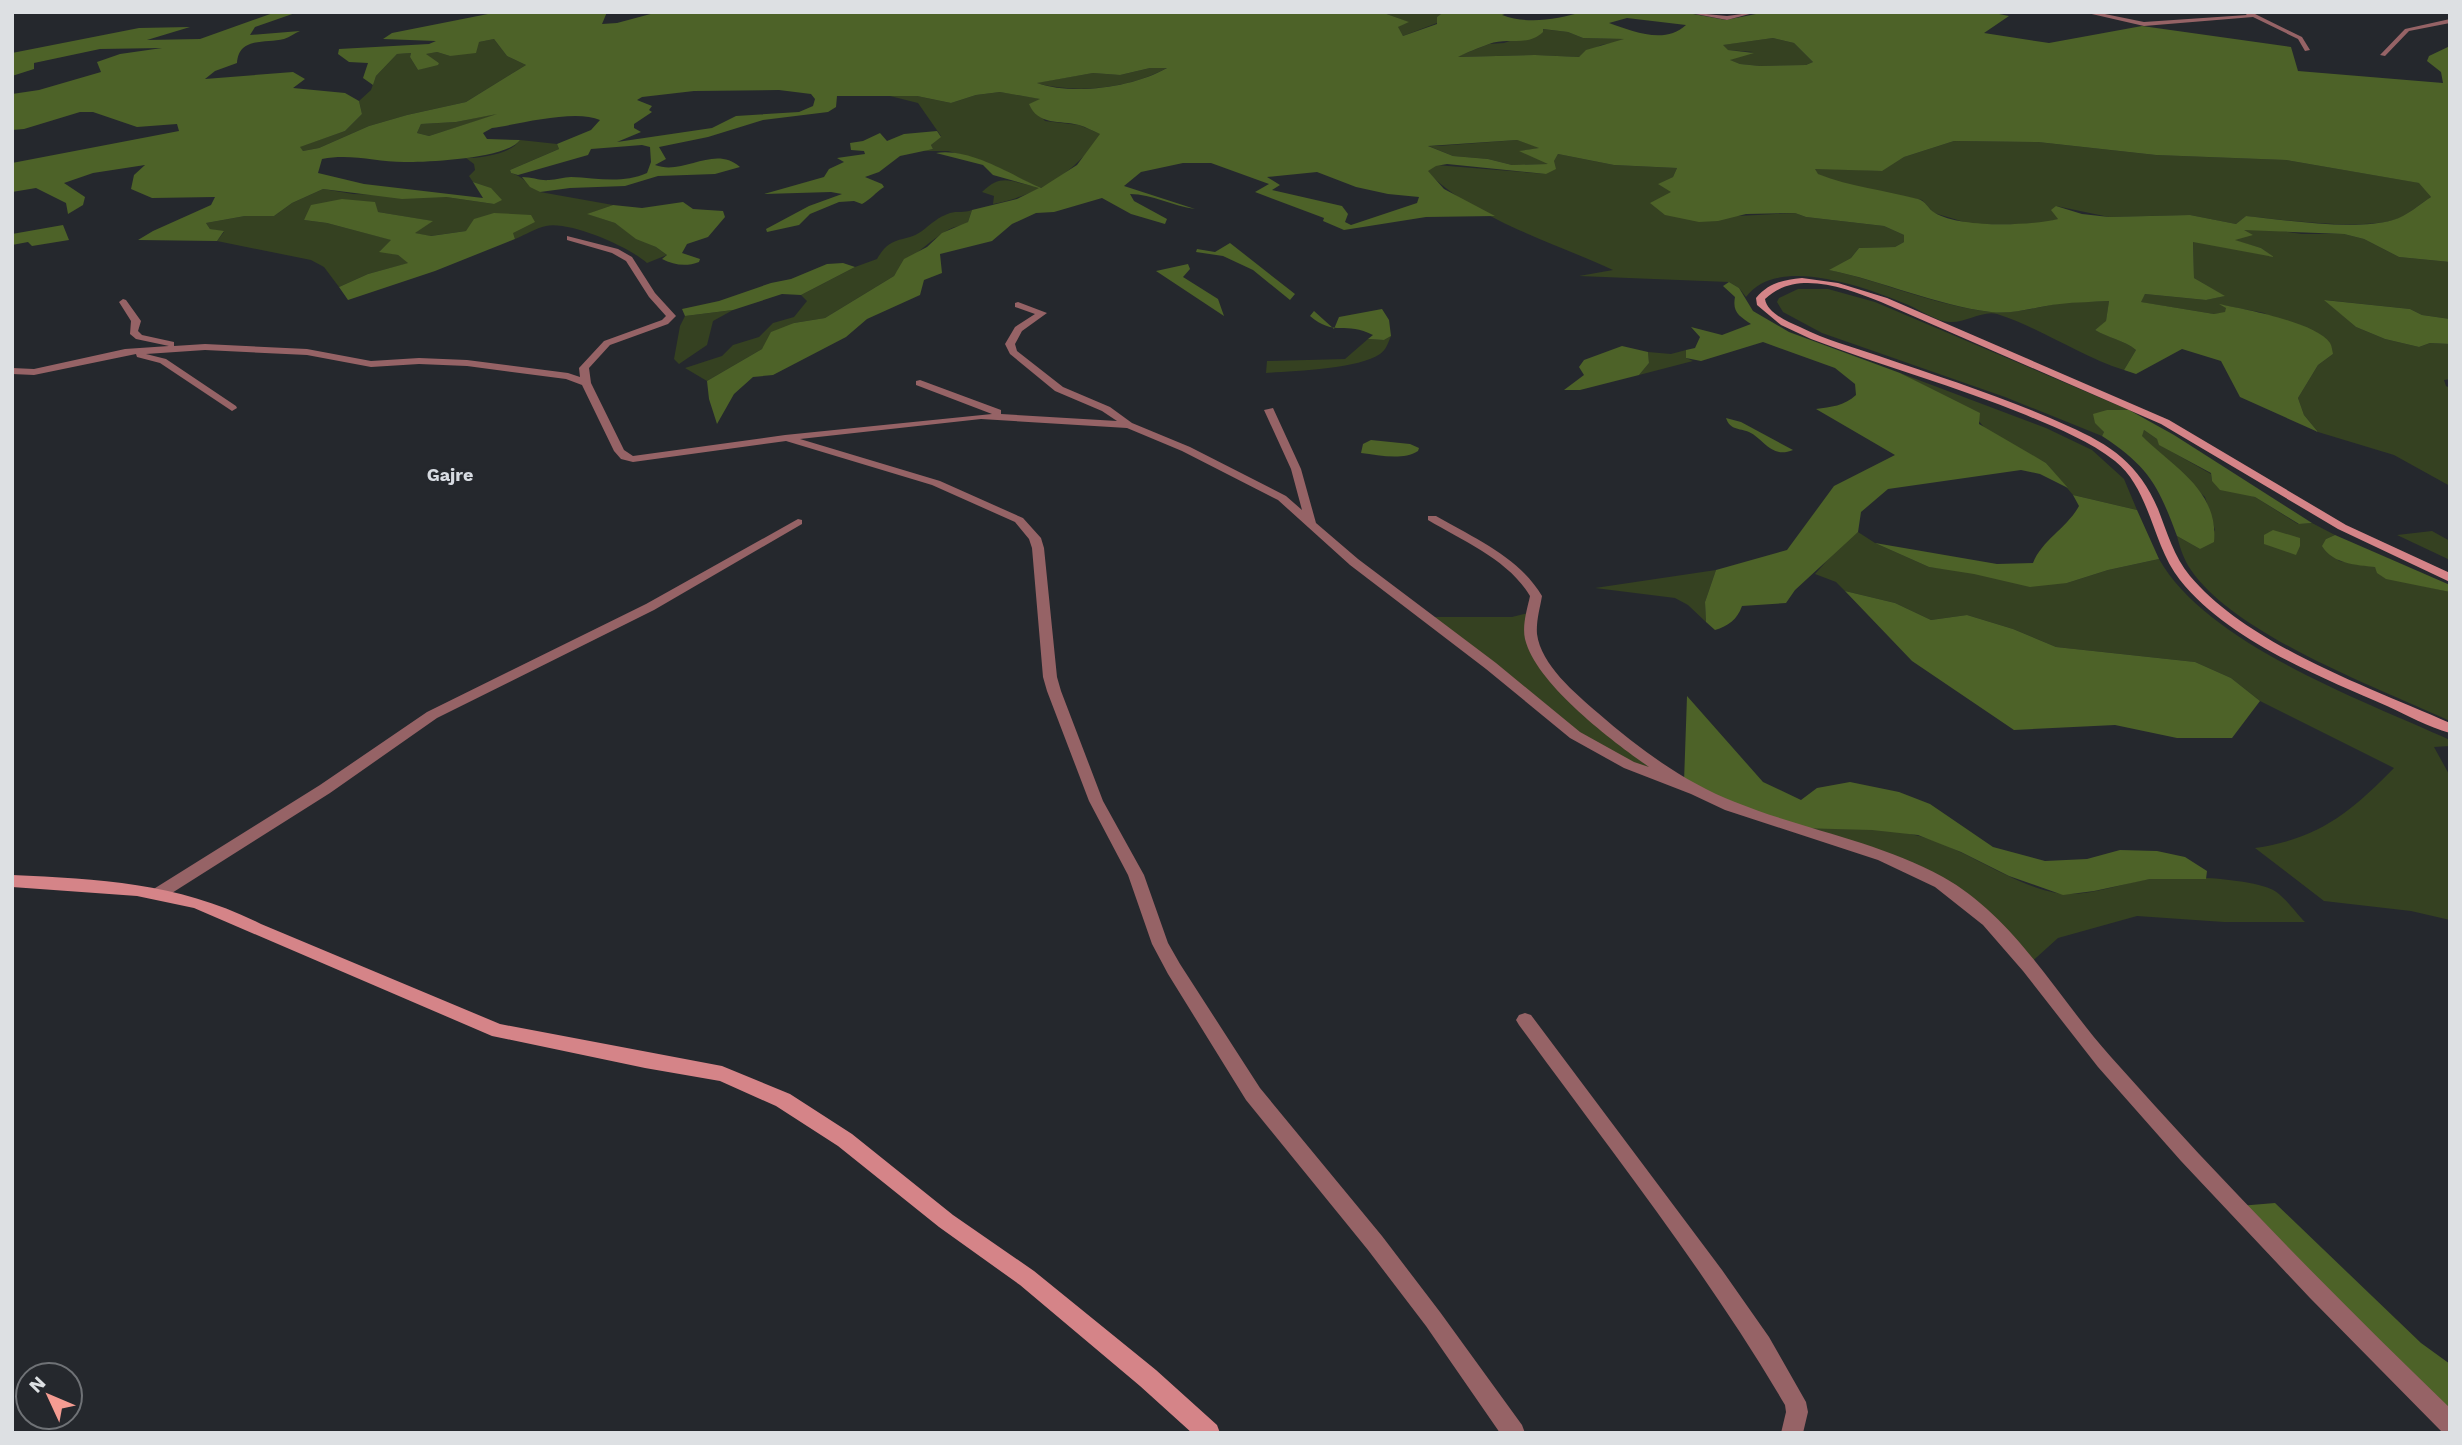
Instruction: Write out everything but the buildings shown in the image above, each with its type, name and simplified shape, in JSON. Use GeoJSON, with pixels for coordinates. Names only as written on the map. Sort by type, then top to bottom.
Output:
{"type":"FeatureCollection","features":[{"type":"Feature","properties":{"kind":"main road"},"geometry":{"type":"LineString","coordinates":[[2450,578],[2351,532],[2165,422],[1877,297],[1829,283],[1802,281],[1772,288],[1760,298],[1761,305],[1769,313],[1804,331],[2045,421],[2110,452],[2138,479],[2147,494],[2178,568],[2207,600],[2234,622],[2272,645],[2450,729]]}},
{"type":"Feature","properties":{"kind":"main road"},"geometry":{"type":"LineString","coordinates":[[12,881],[121,886],[229,913],[256,928],[498,1031],[723,1074],[783,1100],[845,1140],[946,1221],[1027,1278],[1148,1378],[1209,1433]]}},
{"type":"Feature","properties":{"kind":"street"},"geometry":{"type":"LineString","coordinates":[[1688,12],[1723,18],[1754,12]]}},
{"type":"Feature","properties":{"kind":"street"},"geometry":{"type":"LineString","coordinates":[[2085,12],[2144,23],[2249,14],[2300,38],[2307,50]]}},
{"type":"Feature","properties":{"kind":"street"},"geometry":{"type":"LineString","coordinates":[[2383,55],[2407,30],[2450,21]]}},
{"type":"Feature","properties":{"kind":"street"},"geometry":{"type":"LineString","coordinates":[[570,238],[600,246],[629,259],[652,295],[671,316],[665,322],[603,346],[584,368],[586,383],[603,414],[613,443],[621,454],[628,458],[963,417],[1012,416],[1129,425]]}},
{"type":"Feature","properties":{"kind":"street"},"geometry":{"type":"LineString","coordinates":[[123,302],[136,321],[132,332],[139,337],[177,345],[177,348]]}},
{"type":"Feature","properties":{"kind":"street"},"geometry":{"type":"LineString","coordinates":[[1018,305],[1042,313],[1014,333],[1010,344],[1013,352],[1059,389],[1106,409],[1129,425],[1270,490],[1293,505],[1354,562],[1492,666],[1575,735],[1629,765],[1907,866],[1938,881],[1980,912],[2010,943],[2080,1034],[2124,1084],[2350,1323],[2450,1424]]}},
{"type":"Feature","properties":{"kind":"street"},"geometry":{"type":"LineString","coordinates":[[12,371],[34,372],[125,352],[205,347],[307,352],[378,365],[419,360],[467,363],[568,376],[586,383]]}},
{"type":"Feature","properties":{"kind":"street"},"geometry":{"type":"LineString","coordinates":[[125,352],[163,360],[232,408]]}},
{"type":"Feature","properties":{"kind":"street"},"geometry":{"type":"LineString","coordinates":[[919,383],[1012,416]]}},
{"type":"Feature","properties":{"kind":"street"},"geometry":{"type":"LineString","coordinates":[[1269,410],[1296,469],[1311,523]]}},
{"type":"Feature","properties":{"kind":"street"},"geometry":{"type":"LineString","coordinates":[[785,438],[948,487],[1010,514],[1028,528],[1038,548],[1048,663],[1054,691],[1096,801],[1136,875],[1160,944],[1253,1094],[1383,1254],[1514,1433]]}},
{"type":"Feature","properties":{"kind":"street"},"geometry":{"type":"LineString","coordinates":[[1432,519],[1504,563],[1534,590],[1536,596],[1530,621],[1534,646],[1544,664],[1570,693],[1629,744],[1701,792]]}},
{"type":"Feature","properties":{"kind":"street"},"geometry":{"type":"LineString","coordinates":[[158,894],[325,789],[432,715],[650,607],[798,522]]}},
{"type":"Feature","properties":{"kind":"street"},"geometry":{"type":"LineString","coordinates":[[1525,1020],[1761,1344],[1795,1402],[1797,1412],[1792,1433]]}},
{"type":"Feature","properties":{"kind":"green space"},"geometry":{"type":"Polygon","coordinates":[[[276,12],[298,12],[255,27],[250,35],[300,31],[284,39],[248,45],[239,54],[237,63],[215,71],[205,79],[293,72],[305,79],[293,88],[345,93],[359,101],[362,114],[345,131],[300,147],[303,151],[319,148],[369,126],[466,102],[526,65],[507,56],[494,39],[479,42],[476,53],[450,56],[437,52],[426,54],[439,63],[438,65],[418,70],[410,57],[411,53],[397,54],[376,76],[373,85],[363,78],[368,63],[349,62],[338,54],[339,49],[429,44],[436,41],[383,39],[392,33],[498,12],[607,12],[602,24],[617,23],[658,12],[1381,12],[1409,22],[1398,27],[1403,36],[1437,24],[1437,17],[1444,12],[1510,12],[1502,15],[1533,20],[1553,19],[1583,12],[1682,12],[1726,20],[1766,12],[1989,12],[2009,16],[1984,33],[2049,43],[2142,26],[2291,47],[2298,71],[2443,83],[2441,72],[2427,61],[2429,56],[2450,46],[2450,262],[2399,257],[2364,239],[2344,234],[2244,230],[2253,235],[2235,240],[2261,248],[2274,257],[2193,242],[2194,278],[2225,296],[2206,300],[2145,294],[2141,302],[2214,314],[2225,312],[2226,308],[2219,304],[2295,323],[2322,336],[2330,343],[2333,354],[2318,365],[2298,398],[2304,415],[2318,432],[2240,397],[2221,361],[2182,349],[2136,374],[2124,370],[2136,350],[2095,330],[2106,321],[2109,301],[1991,312],[1950,304],[1829,270],[1851,258],[1859,248],[1895,247],[1904,242],[1904,235],[1884,226],[1806,217],[1795,213],[1746,214],[1718,221],[1699,222],[1665,215],[1650,203],[1671,192],[1658,184],[1673,177],[1677,168],[1614,165],[1558,154],[1554,161],[1556,169],[1546,174],[1447,164],[1436,166],[1428,171],[1444,189],[1495,216],[1426,217],[1344,230],[1323,221],[1324,218],[1255,192],[1269,184],[1211,163],[1183,163],[1141,172],[1124,186],[1195,209],[1130,194],[1134,201],[1167,219],[1165,224],[1131,214],[1102,198],[1054,212],[1036,213],[1012,224],[992,241],[940,254],[942,273],[924,280],[920,295],[867,319],[846,337],[773,375],[753,377],[734,394],[717,424],[709,399],[707,381],[762,349],[771,332],[794,323],[825,318],[894,276],[904,259],[927,247],[942,233],[968,222],[972,210],[1017,199],[1039,188],[993,175],[983,165],[936,153],[949,152],[976,158],[1041,188],[1077,165],[1100,134],[1079,125],[1050,121],[1038,116],[1029,104],[1040,99],[1000,92],[976,95],[951,103],[917,96],[837,96],[836,107],[828,112],[763,120],[708,137],[659,147],[666,159],[655,165],[677,167],[720,159],[740,167],[715,174],[658,176],[625,186],[540,192],[530,187],[522,177],[546,180],[571,177],[609,180],[628,178],[647,173],[651,162],[650,147],[642,145],[591,149],[588,155],[518,175],[511,173],[510,170],[559,149],[557,144],[591,130],[600,120],[577,116],[547,118],[492,128],[483,133],[487,139],[520,140],[513,146],[486,155],[409,162],[333,157],[322,159],[318,173],[364,184],[483,198],[473,182],[491,188],[502,200],[494,204],[446,197],[402,199],[323,189],[292,203],[274,216],[245,216],[206,223],[210,229],[224,231],[217,241],[138,240],[211,205],[215,197],[152,198],[131,189],[134,175],[145,165],[93,173],[64,183],[85,197],[83,205],[68,214],[66,203],[36,188],[12,192],[12,163],[179,131],[177,124],[137,127],[93,112],[80,112],[24,129],[12,130],[12,94],[39,90],[101,72],[97,62],[120,54],[162,48],[100,49],[34,63],[34,69],[12,76],[12,53],[139,28],[190,27],[147,40],[200,39],[276,12]],[[1627,18],[1609,23],[1638,32],[1668,34],[1686,25],[1627,18]],[[1543,29],[1537,37],[1524,41],[1496,42],[1458,57],[1579,57],[1586,50],[1624,39],[1583,38],[1568,32],[1543,29]],[[1773,38],[1723,45],[1728,50],[1754,53],[1730,60],[1740,64],[1806,65],[1813,62],[1794,43],[1773,38]],[[1150,68],[1120,75],[1093,73],[1037,83],[1068,89],[1104,88],[1138,80],[1167,68],[1150,68]],[[779,90],[694,91],[642,97],[637,100],[652,106],[649,110],[652,112],[634,124],[634,128],[641,132],[617,142],[712,128],[736,116],[799,112],[813,106],[815,99],[811,94],[779,90]],[[497,114],[456,122],[421,124],[417,133],[429,136],[497,114]],[[1517,140],[1428,146],[1453,156],[1488,159],[1512,165],[1548,164],[1519,151],[1539,148],[1517,140]],[[1954,141],[1904,157],[1882,171],[1815,169],[1818,174],[1843,182],[1921,200],[1946,218],[1995,224],[2058,219],[2051,210],[2056,206],[2082,214],[2109,217],[2190,215],[2236,224],[2246,216],[2320,224],[2360,225],[2393,220],[2431,197],[2419,183],[2286,160],[2156,155],[2038,142],[1954,141]],[[1317,172],[1267,177],[1280,185],[1272,190],[1342,206],[1348,214],[1345,222],[1351,225],[1417,203],[1419,197],[1356,187],[1317,172]]]}},
{"type":"Feature","properties":{"kind":"green space"},"geometry":{"type":"Polygon","coordinates":[[[1381,12],[1444,12],[1437,23],[1403,36],[1397,27],[1408,22],[1381,12]]]}},
{"type":"Feature","properties":{"kind":"green space"},"geometry":{"type":"Polygon","coordinates":[[[1542,29],[1568,32],[1583,38],[1625,39],[1601,45],[1579,57],[1456,57],[1489,44],[1504,43],[1542,29]]]}},
{"type":"Feature","properties":{"kind":"green space"},"geometry":{"type":"Polygon","coordinates":[[[1773,38],[1794,43],[1813,62],[1806,65],[1740,64],[1729,60],[1753,52],[1727,50],[1722,45],[1773,38]]]}},
{"type":"Feature","properties":{"kind":"green space"},"geometry":{"type":"Polygon","coordinates":[[[494,39],[507,56],[526,65],[466,102],[369,126],[319,148],[303,151],[299,147],[345,131],[362,114],[359,101],[371,90],[376,76],[397,54],[411,53],[410,57],[418,70],[439,63],[425,54],[437,52],[450,56],[479,42],[494,39]]]}},
{"type":"Feature","properties":{"kind":"green space"},"geometry":{"type":"Polygon","coordinates":[[[1169,67],[1121,85],[1086,89],[1035,83],[1093,73],[1120,75],[1169,67]]]}},
{"type":"Feature","properties":{"kind":"green space"},"geometry":{"type":"Polygon","coordinates":[[[1000,92],[1042,99],[1030,104],[1045,121],[1079,125],[1101,134],[1068,171],[1025,195],[993,204],[994,196],[982,192],[996,182],[1008,180],[1036,186],[980,160],[948,151],[922,151],[933,149],[931,145],[941,136],[918,103],[886,95],[917,96],[951,103],[976,95],[1000,92]]]}},
{"type":"Feature","properties":{"kind":"green space"},"geometry":{"type":"Polygon","coordinates":[[[505,112],[429,136],[417,133],[421,124],[456,122],[505,112]]]}},
{"type":"Feature","properties":{"kind":"green space"},"geometry":{"type":"Polygon","coordinates":[[[937,131],[941,137],[931,145],[933,149],[900,156],[879,172],[865,177],[884,187],[862,204],[854,201],[839,202],[810,214],[799,225],[767,232],[766,229],[809,206],[842,194],[764,194],[824,177],[829,169],[844,162],[837,158],[865,154],[864,151],[851,150],[850,143],[863,141],[880,133],[887,141],[904,134],[937,131]]]}},
{"type":"Feature","properties":{"kind":"green space"},"geometry":{"type":"Polygon","coordinates":[[[520,140],[557,144],[559,149],[510,170],[511,173],[540,192],[613,205],[588,214],[615,223],[667,255],[647,263],[599,237],[556,225],[542,227],[515,239],[513,234],[466,231],[430,236],[414,233],[432,221],[378,212],[310,211],[304,220],[327,223],[392,240],[380,251],[398,255],[409,263],[368,274],[339,287],[324,267],[311,260],[217,241],[224,232],[210,229],[206,223],[245,216],[274,216],[292,203],[323,189],[353,194],[446,197],[494,204],[490,188],[473,182],[469,176],[475,170],[474,164],[466,158],[503,152],[520,140]]]}},
{"type":"Feature","properties":{"kind":"green space"},"geometry":{"type":"Polygon","coordinates":[[[1517,140],[1541,148],[1520,151],[1551,164],[1512,165],[1488,159],[1453,156],[1428,146],[1517,140]]]}},
{"type":"Feature","properties":{"kind":"green space"},"geometry":{"type":"Polygon","coordinates":[[[1954,141],[2038,142],[2156,155],[2286,160],[2420,183],[2431,197],[2399,218],[2379,223],[2321,223],[2246,216],[2236,224],[2190,215],[2109,217],[2056,206],[2059,219],[2041,224],[1971,224],[1934,213],[1922,200],[1845,185],[1817,174],[1814,168],[1881,171],[1904,157],[1954,141]]]}},
{"type":"Feature","properties":{"kind":"green space"},"geometry":{"type":"Polygon","coordinates":[[[1387,145],[1425,146],[1422,150],[1430,153],[1436,165],[1546,174],[1558,154],[1614,165],[1677,168],[1673,177],[1659,184],[1738,216],[1795,213],[1806,217],[1884,226],[1904,235],[1904,242],[1895,247],[1859,248],[1851,258],[1830,270],[1951,305],[1992,312],[2069,302],[2109,301],[2106,322],[2095,330],[2136,350],[2124,370],[1997,314],[1986,314],[1956,322],[1945,321],[1869,290],[1823,278],[1779,278],[1760,284],[1746,297],[1739,288],[1729,282],[1579,276],[1613,270],[1515,228],[1466,202],[1445,188],[1427,171],[1435,166],[1384,150],[1387,145]]]}},
{"type":"Feature","properties":{"kind":"green space"},"geometry":{"type":"Polygon","coordinates":[[[342,199],[375,202],[378,212],[433,221],[415,233],[431,236],[466,231],[474,219],[494,213],[531,215],[535,222],[513,233],[515,239],[435,271],[348,300],[339,287],[368,274],[408,263],[398,255],[379,252],[391,240],[327,223],[304,220],[311,205],[342,199]]]}},
{"type":"Feature","properties":{"kind":"green space"},"geometry":{"type":"Polygon","coordinates":[[[683,202],[693,209],[723,211],[725,217],[708,237],[687,244],[682,253],[700,259],[699,262],[685,265],[662,259],[667,255],[656,247],[636,239],[615,223],[587,214],[613,205],[642,208],[683,202]]]}},
{"type":"Feature","properties":{"kind":"green space"},"geometry":{"type":"Polygon","coordinates":[[[972,210],[968,222],[939,236],[912,257],[894,276],[825,318],[794,323],[762,349],[707,381],[685,368],[722,356],[733,345],[759,337],[773,323],[794,317],[807,301],[801,295],[855,267],[877,259],[893,242],[916,235],[953,212],[972,210]]]}},
{"type":"Feature","properties":{"kind":"green space"},"geometry":{"type":"Polygon","coordinates":[[[63,225],[69,240],[32,246],[28,242],[12,245],[12,234],[63,225]]]}},
{"type":"Feature","properties":{"kind":"green space"},"geometry":{"type":"Polygon","coordinates":[[[2267,229],[2302,234],[2344,234],[2364,239],[2399,257],[2450,262],[2450,319],[2422,315],[2410,309],[2325,300],[2356,327],[2385,339],[2419,347],[2430,343],[2450,344],[2450,379],[2444,380],[2450,388],[2450,486],[2394,455],[2318,432],[2304,415],[2298,398],[2318,365],[2333,354],[2264,313],[2222,305],[2227,308],[2225,313],[2214,314],[2140,302],[2145,294],[2206,300],[2224,296],[2194,278],[2193,241],[2272,256],[2261,248],[2233,240],[2242,230],[2267,229]]]}},
{"type":"Feature","properties":{"kind":"green space"},"geometry":{"type":"Polygon","coordinates":[[[1230,243],[1295,294],[1290,300],[1253,270],[1223,256],[1196,252],[1197,249],[1215,252],[1230,243]]]}},
{"type":"Feature","properties":{"kind":"green space"},"geometry":{"type":"Polygon","coordinates":[[[843,263],[855,267],[801,295],[782,294],[733,310],[685,316],[682,309],[719,301],[791,279],[827,264],[843,263]]]}},
{"type":"Feature","properties":{"kind":"green space"},"geometry":{"type":"Polygon","coordinates":[[[1188,264],[1190,269],[1183,277],[1218,299],[1224,316],[1156,271],[1188,264]]]}},
{"type":"Feature","properties":{"kind":"green space"},"geometry":{"type":"Polygon","coordinates":[[[1729,282],[1739,288],[1753,311],[1789,332],[1900,373],[1980,413],[1979,424],[2046,463],[2068,488],[2040,474],[2021,470],[1888,489],[1861,512],[1858,532],[1795,590],[1786,603],[1742,606],[1732,622],[1715,630],[1706,622],[1705,602],[1716,570],[1787,550],[1834,486],[1895,455],[1816,409],[1842,404],[1856,395],[1855,384],[1835,368],[1763,342],[1701,361],[1686,358],[1686,350],[1695,348],[1700,337],[1691,327],[1722,335],[1751,324],[1738,314],[1735,297],[1723,286],[1729,282]]]}},
{"type":"Feature","properties":{"kind":"green space"},"geometry":{"type":"Polygon","coordinates":[[[1798,289],[1828,289],[1875,302],[2129,410],[2107,410],[2096,423],[2104,432],[2102,436],[2005,397],[1822,333],[1783,312],[1777,302],[1779,298],[1798,289]]]}},
{"type":"Feature","properties":{"kind":"green space"},"geometry":{"type":"Polygon","coordinates":[[[2324,300],[2410,309],[2422,315],[2450,319],[2450,344],[2430,343],[2419,347],[2385,339],[2356,327],[2324,300]]]}},
{"type":"Feature","properties":{"kind":"green space"},"geometry":{"type":"Polygon","coordinates":[[[1382,309],[1389,320],[1391,336],[1384,340],[1368,339],[1373,335],[1355,329],[1335,328],[1339,317],[1382,309]]]}},
{"type":"Feature","properties":{"kind":"green space"},"geometry":{"type":"Polygon","coordinates":[[[733,310],[713,321],[707,345],[679,364],[674,359],[680,326],[685,316],[733,310]]]}},
{"type":"Feature","properties":{"kind":"green space"},"geometry":{"type":"Polygon","coordinates":[[[1314,311],[1332,327],[1318,322],[1310,316],[1314,311]]]}},
{"type":"Feature","properties":{"kind":"green space"},"geometry":{"type":"Polygon","coordinates":[[[1391,336],[1382,352],[1357,363],[1266,373],[1267,361],[1345,359],[1368,339],[1384,340],[1391,336]]]}},
{"type":"Feature","properties":{"kind":"green space"},"geometry":{"type":"Polygon","coordinates":[[[1622,346],[1648,352],[1649,363],[1639,375],[1580,390],[1564,390],[1584,375],[1579,367],[1584,360],[1622,346]]]}},
{"type":"Feature","properties":{"kind":"green space"},"geometry":{"type":"Polygon","coordinates":[[[1686,350],[1686,358],[1693,361],[1639,375],[1649,363],[1648,352],[1671,354],[1686,350]]]}},
{"type":"Feature","properties":{"kind":"green space"},"geometry":{"type":"Polygon","coordinates":[[[1900,373],[2046,428],[2092,450],[2124,479],[2137,510],[2073,495],[2046,463],[1987,431],[1978,420],[1900,373]]]}},
{"type":"Feature","properties":{"kind":"green space"},"geometry":{"type":"Polygon","coordinates":[[[2107,410],[2129,410],[2174,435],[2312,523],[2299,524],[2255,497],[2220,490],[2212,481],[2211,473],[2159,445],[2157,439],[2144,430],[2142,436],[2192,481],[2209,508],[2214,524],[2214,542],[2200,549],[2177,536],[2164,503],[2150,478],[2131,458],[2102,436],[2104,432],[2095,423],[2093,414],[2107,410]]]}},
{"type":"Feature","properties":{"kind":"green space"},"geometry":{"type":"Polygon","coordinates":[[[1726,418],[1741,422],[1793,450],[1773,450],[1749,432],[1732,427],[1726,418]]]}},
{"type":"Feature","properties":{"kind":"green space"},"geometry":{"type":"Polygon","coordinates":[[[2144,430],[2157,439],[2160,445],[2211,474],[2212,481],[2255,497],[2298,524],[2312,523],[2335,535],[2326,539],[2339,561],[2375,567],[2423,586],[2450,592],[2450,721],[2310,658],[2273,638],[2212,594],[2191,570],[2182,554],[2177,536],[2200,549],[2215,530],[2205,497],[2141,436],[2144,430]]]}},
{"type":"Feature","properties":{"kind":"green space"},"geometry":{"type":"Polygon","coordinates":[[[1371,440],[1410,444],[1419,448],[1412,454],[1398,457],[1361,453],[1363,444],[1371,440]]]}},
{"type":"Feature","properties":{"kind":"green space"},"geometry":{"type":"Polygon","coordinates":[[[2073,495],[2137,510],[2159,559],[2108,570],[2067,583],[2030,587],[1929,567],[1875,543],[1997,564],[2033,563],[2042,547],[2079,506],[2073,495]]]}},
{"type":"Feature","properties":{"kind":"green space"},"geometry":{"type":"Polygon","coordinates":[[[2273,530],[2300,538],[2296,555],[2264,544],[2264,535],[2273,530]]]}},
{"type":"Feature","properties":{"kind":"green space"},"geometry":{"type":"Polygon","coordinates":[[[2432,531],[2450,541],[2450,560],[2397,535],[2432,531]]]}},
{"type":"Feature","properties":{"kind":"green space"},"geometry":{"type":"Polygon","coordinates":[[[1858,532],[1875,543],[1929,567],[2067,583],[2108,570],[2159,559],[2182,590],[2212,618],[2249,643],[2332,688],[2450,740],[2450,746],[2434,747],[2450,776],[2450,920],[2411,911],[2324,901],[2255,848],[2277,844],[2315,831],[2347,811],[2394,768],[2260,701],[2231,678],[2195,662],[2056,647],[2013,629],[1967,615],[1931,620],[1895,603],[1845,591],[1836,582],[1815,574],[1839,547],[1858,532]]]}},
{"type":"Feature","properties":{"kind":"green space"},"geometry":{"type":"Polygon","coordinates":[[[2335,535],[2450,585],[2450,592],[2386,579],[2377,573],[2375,567],[2332,557],[2322,546],[2326,539],[2335,535]]]}},
{"type":"Feature","properties":{"kind":"green space"},"geometry":{"type":"Polygon","coordinates":[[[1716,570],[1705,602],[1706,622],[1688,605],[1675,598],[1595,588],[1716,570]]]}},
{"type":"Feature","properties":{"kind":"green space"},"geometry":{"type":"Polygon","coordinates":[[[1845,591],[1895,603],[1931,620],[1967,615],[2013,629],[2056,647],[2195,662],[2231,678],[2260,701],[2232,738],[2177,738],[2115,725],[2014,730],[1912,661],[1845,591]]]}},
{"type":"Feature","properties":{"kind":"green space"},"geometry":{"type":"Polygon","coordinates":[[[1532,612],[1534,646],[1583,706],[1701,792],[1610,756],[1426,617],[1512,617],[1532,612]]]}},
{"type":"Feature","properties":{"kind":"green space"},"geometry":{"type":"Polygon","coordinates":[[[1687,696],[1763,782],[1801,800],[1817,788],[1850,782],[1899,792],[1930,804],[1993,847],[2045,861],[2087,859],[2120,850],[2157,851],[2185,857],[2207,871],[2206,879],[2150,879],[2063,895],[2009,876],[1961,852],[1918,835],[1872,830],[1796,828],[1684,782],[1687,696]]]}},
{"type":"Feature","properties":{"kind":"green space"},"geometry":{"type":"Polygon","coordinates":[[[1796,828],[1886,830],[1921,837],[1952,848],[2019,881],[2066,894],[2087,893],[2162,878],[2211,878],[2245,882],[2276,891],[2305,922],[2224,922],[2137,916],[2058,938],[2028,965],[1938,881],[1796,828]]]}},
{"type":"Feature","properties":{"kind":"green space"},"geometry":{"type":"Polygon","coordinates":[[[2275,1203],[2421,1343],[2450,1364],[2450,1424],[2239,1206],[2275,1203]]]}},
{"type":"Feature","properties":{"kind":"district","name":"Gajre"},"geometry":{"type":"Point","coordinates":[450,475]}}]}
